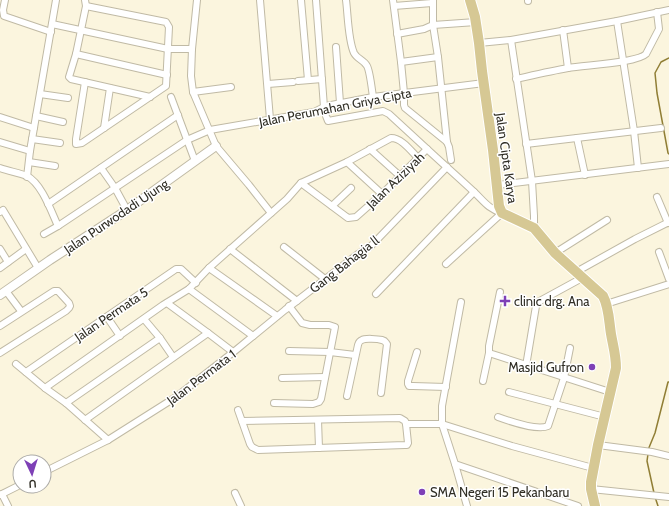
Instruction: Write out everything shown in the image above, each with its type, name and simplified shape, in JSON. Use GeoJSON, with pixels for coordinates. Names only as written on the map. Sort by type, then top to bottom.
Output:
{"type":"FeatureCollection","features":[{"type":"Feature","properties":{"kind":"main road","name":"Jalan Cipta Karya"},"geometry":{"type":"LineString","coordinates":[[470,0],[476,22],[499,206],[502,213],[534,228],[555,253],[603,296],[606,304],[612,343],[616,358],[616,368],[590,482],[595,506]]}},
{"type":"Feature","properties":{"kind":"street"},"geometry":{"type":"LineString","coordinates":[[4,0],[4,16],[51,32]]}},
{"type":"Feature","properties":{"kind":"street"},"geometry":{"type":"LineString","coordinates":[[27,176],[56,0]]}},
{"type":"Feature","properties":{"kind":"street"},"geometry":{"type":"LineString","coordinates":[[197,0],[192,49],[191,76],[193,92],[216,146],[271,213]]}},
{"type":"Feature","properties":{"kind":"street"},"geometry":{"type":"LineString","coordinates":[[260,0],[270,119]]}},
{"type":"Feature","properties":{"kind":"street"},"geometry":{"type":"LineString","coordinates":[[301,0],[308,80]]}},
{"type":"Feature","properties":{"kind":"street"},"geometry":{"type":"LineString","coordinates":[[316,0],[324,107],[328,121],[386,112],[427,149]]}},
{"type":"Feature","properties":{"kind":"street"},"geometry":{"type":"LineString","coordinates":[[346,0],[350,38],[356,57],[364,62],[368,67],[373,97]]}},
{"type":"Feature","properties":{"kind":"street"},"geometry":{"type":"LineString","coordinates":[[446,142],[438,57],[433,25],[433,2],[393,3],[401,62],[405,108],[446,142],[449,147],[451,160]]}},
{"type":"Feature","properties":{"kind":"street"},"geometry":{"type":"LineString","coordinates":[[85,82],[76,143],[78,144],[82,143],[150,97],[166,86],[169,27],[166,22],[85,3],[76,54],[69,77],[71,79],[85,82],[150,97]]}},
{"type":"Feature","properties":{"kind":"street"},"geometry":{"type":"LineString","coordinates":[[479,43],[511,40],[669,10]]}},
{"type":"Feature","properties":{"kind":"street"},"geometry":{"type":"LineString","coordinates":[[516,79],[568,68],[643,57],[659,29],[657,12]]}},
{"type":"Feature","properties":{"kind":"street"},"geometry":{"type":"LineString","coordinates":[[617,21],[634,131],[638,168]]}},
{"type":"Feature","properties":{"kind":"street"},"geometry":{"type":"LineString","coordinates":[[397,34],[424,29],[433,25],[476,22]]}},
{"type":"Feature","properties":{"kind":"street"},"geometry":{"type":"LineString","coordinates":[[52,24],[168,49],[192,49]]}},
{"type":"Feature","properties":{"kind":"street"},"geometry":{"type":"LineString","coordinates":[[563,30],[568,68]]}},
{"type":"Feature","properties":{"kind":"street"},"geometry":{"type":"LineString","coordinates":[[511,40],[532,181],[534,228]]}},
{"type":"Feature","properties":{"kind":"street"},"geometry":{"type":"LineString","coordinates":[[336,47],[340,103]]}},
{"type":"Feature","properties":{"kind":"street"},"geometry":{"type":"LineString","coordinates":[[76,54],[167,75]]}},
{"type":"Feature","properties":{"kind":"street"},"geometry":{"type":"LineString","coordinates":[[401,62],[438,57]]}},
{"type":"Feature","properties":{"kind":"street"},"geometry":{"type":"LineString","coordinates":[[268,84],[322,79]]}},
{"type":"Feature","properties":{"kind":"street","name":"Jalan Perumahan Griya Cipta"},"geometry":{"type":"LineString","coordinates":[[44,234],[187,140],[210,130],[314,112],[324,107],[373,97],[484,84]]}},
{"type":"Feature","properties":{"kind":"street"},"geometry":{"type":"LineString","coordinates":[[193,92],[231,87]]}},
{"type":"Feature","properties":{"kind":"street"},"geometry":{"type":"LineString","coordinates":[[104,128],[110,88]]}},
{"type":"Feature","properties":{"kind":"street"},"geometry":{"type":"LineString","coordinates":[[40,94],[68,98]]}},
{"type":"Feature","properties":{"kind":"street"},"geometry":{"type":"LineString","coordinates":[[171,97],[195,161]]}},
{"type":"Feature","properties":{"kind":"street"},"geometry":{"type":"LineString","coordinates":[[36,116],[63,122]]}},
{"type":"Feature","properties":{"kind":"street"},"geometry":{"type":"LineString","coordinates":[[48,204],[178,116]]}},
{"type":"Feature","properties":{"kind":"street"},"geometry":{"type":"LineString","coordinates":[[0,117],[34,128]]}},
{"type":"Feature","properties":{"kind":"street"},"geometry":{"type":"LineString","coordinates":[[526,144],[661,128]]}},
{"type":"Feature","properties":{"kind":"street"},"geometry":{"type":"LineString","coordinates":[[45,388],[189,289],[209,268],[271,213],[301,183],[348,162],[391,138],[399,139],[418,158]]}},
{"type":"Feature","properties":{"kind":"street"},"geometry":{"type":"LineString","coordinates":[[577,138],[585,175]]}},
{"type":"Feature","properties":{"kind":"street"},"geometry":{"type":"LineString","coordinates":[[32,139],[60,143]]}},
{"type":"Feature","properties":{"kind":"street"},"geometry":{"type":"LineString","coordinates":[[0,142],[30,151]]}},
{"type":"Feature","properties":{"kind":"street","name":"Jalan Purwodadi Ujung"},"geometry":{"type":"LineString","coordinates":[[3,293],[38,268],[127,210],[216,146]]}},
{"type":"Feature","properties":{"kind":"street"},"geometry":{"type":"LineString","coordinates":[[370,149],[400,176]]}},
{"type":"Feature","properties":{"kind":"street","name":"Jalan Aziziyah"},"geometry":{"type":"LineString","coordinates":[[301,183],[348,218],[356,217],[382,194],[427,149],[486,205],[495,211],[502,213]]}},
{"type":"Feature","properties":{"kind":"street"},"geometry":{"type":"LineString","coordinates":[[29,162],[55,166]]}},
{"type":"Feature","properties":{"kind":"street"},"geometry":{"type":"LineString","coordinates":[[348,162],[382,194]]}},
{"type":"Feature","properties":{"kind":"street"},"geometry":{"type":"LineString","coordinates":[[497,185],[669,164]]}},
{"type":"Feature","properties":{"kind":"street","name":"Gang Bahagia ll"},"geometry":{"type":"LineString","coordinates":[[289,306],[358,254],[371,246],[447,167]]}},
{"type":"Feature","properties":{"kind":"street"},"geometry":{"type":"LineString","coordinates":[[0,168],[27,176],[33,181],[43,193],[58,226]]}},
{"type":"Feature","properties":{"kind":"street"},"geometry":{"type":"LineString","coordinates":[[101,168],[115,188],[127,210]]}},
{"type":"Feature","properties":{"kind":"street"},"geometry":{"type":"LineString","coordinates":[[332,206],[351,188]]}},
{"type":"Feature","properties":{"kind":"street"},"geometry":{"type":"LineString","coordinates":[[376,294],[474,192]]}},
{"type":"Feature","properties":{"kind":"street"},"geometry":{"type":"LineString","coordinates":[[526,366],[536,306],[538,302],[635,239],[668,222],[657,197]]}},
{"type":"Feature","properties":{"kind":"street"},"geometry":{"type":"LineString","coordinates":[[0,212],[3,210],[38,268]]}},
{"type":"Feature","properties":{"kind":"street"},"geometry":{"type":"LineString","coordinates":[[446,264],[502,213]]}},
{"type":"Feature","properties":{"kind":"street"},"geometry":{"type":"LineString","coordinates":[[555,253],[607,220]]}},
{"type":"Feature","properties":{"kind":"street"},"geometry":{"type":"LineString","coordinates":[[284,247],[325,279]]}},
{"type":"Feature","properties":{"kind":"street"},"geometry":{"type":"LineString","coordinates":[[0,249],[8,262]]}},
{"type":"Feature","properties":{"kind":"street"},"geometry":{"type":"LineString","coordinates":[[0,268],[26,249]]}},
{"type":"Feature","properties":{"kind":"street"},"geometry":{"type":"LineString","coordinates":[[230,249],[297,301]]}},
{"type":"Feature","properties":{"kind":"street"},"geometry":{"type":"LineString","coordinates":[[659,252],[669,279]]}},
{"type":"Feature","properties":{"kind":"street"},"geometry":{"type":"LineString","coordinates":[[209,268],[277,316]]}},
{"type":"Feature","properties":{"kind":"street","name":"Jalan Permata 5"},"geometry":{"type":"LineString","coordinates":[[26,372],[176,269],[181,269],[196,282]]}},
{"type":"Feature","properties":{"kind":"street"},"geometry":{"type":"LineString","coordinates":[[606,304],[669,284]]}},
{"type":"Feature","properties":{"kind":"street"},"geometry":{"type":"LineString","coordinates":[[189,289],[253,336]]}},
{"type":"Feature","properties":{"kind":"street"},"geometry":{"type":"LineString","coordinates":[[0,326],[21,311],[56,290],[69,303],[70,306],[66,311],[2,352],[0,344]]}},
{"type":"Feature","properties":{"kind":"street"},"geometry":{"type":"LineString","coordinates":[[483,381],[500,292]]}},
{"type":"Feature","properties":{"kind":"street"},"geometry":{"type":"LineString","coordinates":[[3,293],[21,311]]}},
{"type":"Feature","properties":{"kind":"street"},"geometry":{"type":"LineString","coordinates":[[461,302],[442,406],[442,424],[467,506]]}},
{"type":"Feature","properties":{"kind":"street"},"geometry":{"type":"LineString","coordinates":[[167,303],[233,352]]}},
{"type":"Feature","properties":{"kind":"street"},"geometry":{"type":"LineString","coordinates":[[274,403],[318,403],[321,399],[335,327],[302,323],[289,306]]}},
{"type":"Feature","properties":{"kind":"street","name":"Jalan Permata 1"},"geometry":{"type":"LineString","coordinates":[[52,468],[108,440],[176,397],[289,306]]}},
{"type":"Feature","properties":{"kind":"street"},"geometry":{"type":"LineString","coordinates":[[107,317],[120,336]]}},
{"type":"Feature","properties":{"kind":"street"},"geometry":{"type":"LineString","coordinates":[[144,319],[173,357]]}},
{"type":"Feature","properties":{"kind":"street"},"geometry":{"type":"LineString","coordinates":[[85,420],[208,333]]}},
{"type":"Feature","properties":{"kind":"street"},"geometry":{"type":"LineString","coordinates":[[66,403],[160,338]]}},
{"type":"Feature","properties":{"kind":"street"},"geometry":{"type":"LineString","coordinates":[[347,396],[355,355],[359,341],[362,339],[383,340],[386,342],[387,347],[381,393]]}},
{"type":"Feature","properties":{"kind":"street"},"geometry":{"type":"LineString","coordinates":[[498,417],[517,423],[543,428],[548,426],[564,378],[570,348]]}},
{"type":"Feature","properties":{"kind":"street"},"geometry":{"type":"LineString","coordinates":[[289,351],[330,352],[355,355]]}},
{"type":"Feature","properties":{"kind":"street"},"geometry":{"type":"LineString","coordinates":[[417,352],[408,384],[410,386],[446,387]]}},
{"type":"Feature","properties":{"kind":"street"},"geometry":{"type":"LineString","coordinates":[[489,353],[610,392]]}},
{"type":"Feature","properties":{"kind":"street"},"geometry":{"type":"LineString","coordinates":[[16,364],[66,403],[108,440]]}},
{"type":"Feature","properties":{"kind":"street"},"geometry":{"type":"LineString","coordinates":[[282,378],[325,376]]}},
{"type":"Feature","properties":{"kind":"street"},"geometry":{"type":"LineString","coordinates":[[509,392],[605,417]]}},
{"type":"Feature","properties":{"kind":"street"},"geometry":{"type":"LineString","coordinates":[[238,410],[250,444],[252,448],[255,449],[399,446],[407,445],[408,443],[406,424],[405,421],[400,418],[242,421]]}},
{"type":"Feature","properties":{"kind":"street"},"geometry":{"type":"LineString","coordinates":[[318,420],[319,448]]}},
{"type":"Feature","properties":{"kind":"street"},"geometry":{"type":"LineString","coordinates":[[406,424],[442,424],[512,446],[593,468]]}},
{"type":"Feature","properties":{"kind":"street"},"geometry":{"type":"LineString","coordinates":[[598,445],[652,452],[669,456]]}},
{"type":"Feature","properties":{"kind":"street"},"geometry":{"type":"LineString","coordinates":[[455,464],[578,506]]}},
{"type":"Feature","properties":{"kind":"street"},"geometry":{"type":"LineString","coordinates":[[8,506],[1,495],[12,489]]}},
{"type":"Feature","properties":{"kind":"street"},"geometry":{"type":"LineString","coordinates":[[591,489],[669,497]]}},
{"type":"Feature","properties":{"kind":"street"},"geometry":{"type":"LineString","coordinates":[[235,493],[241,506]]}},
{"type":"Feature","properties":{"kind":"waterway"},"geometry":{"type":"LineString","coordinates":[[669,58],[661,62],[655,73],[657,93],[669,154]]}},
{"type":"Feature","properties":{"kind":"waterway"},"geometry":{"type":"LineString","coordinates":[[648,450],[655,433],[669,382]]}},
{"type":"Feature","properties":{"kind":"waterway"},"geometry":{"type":"LineString","coordinates":[[648,454],[647,461],[654,493]]}},
{"type":"Feature","properties":{"kind":"waterway"},"geometry":{"type":"LineString","coordinates":[[655,497],[658,506]]}},
{"type":"Feature","properties":{"kind":"place","name":"clinic drg. Ana"},"geometry":{"type":"Point","coordinates":[505,301]}},
{"type":"Feature","properties":{"kind":"place","name":"Masjid Gufron"},"geometry":{"type":"Point","coordinates":[592,367]}},
{"type":"Feature","properties":{"kind":"place","name":"SMA Negeri 15 Pekanbaru"},"geometry":{"type":"Point","coordinates":[422,492]}}]}
